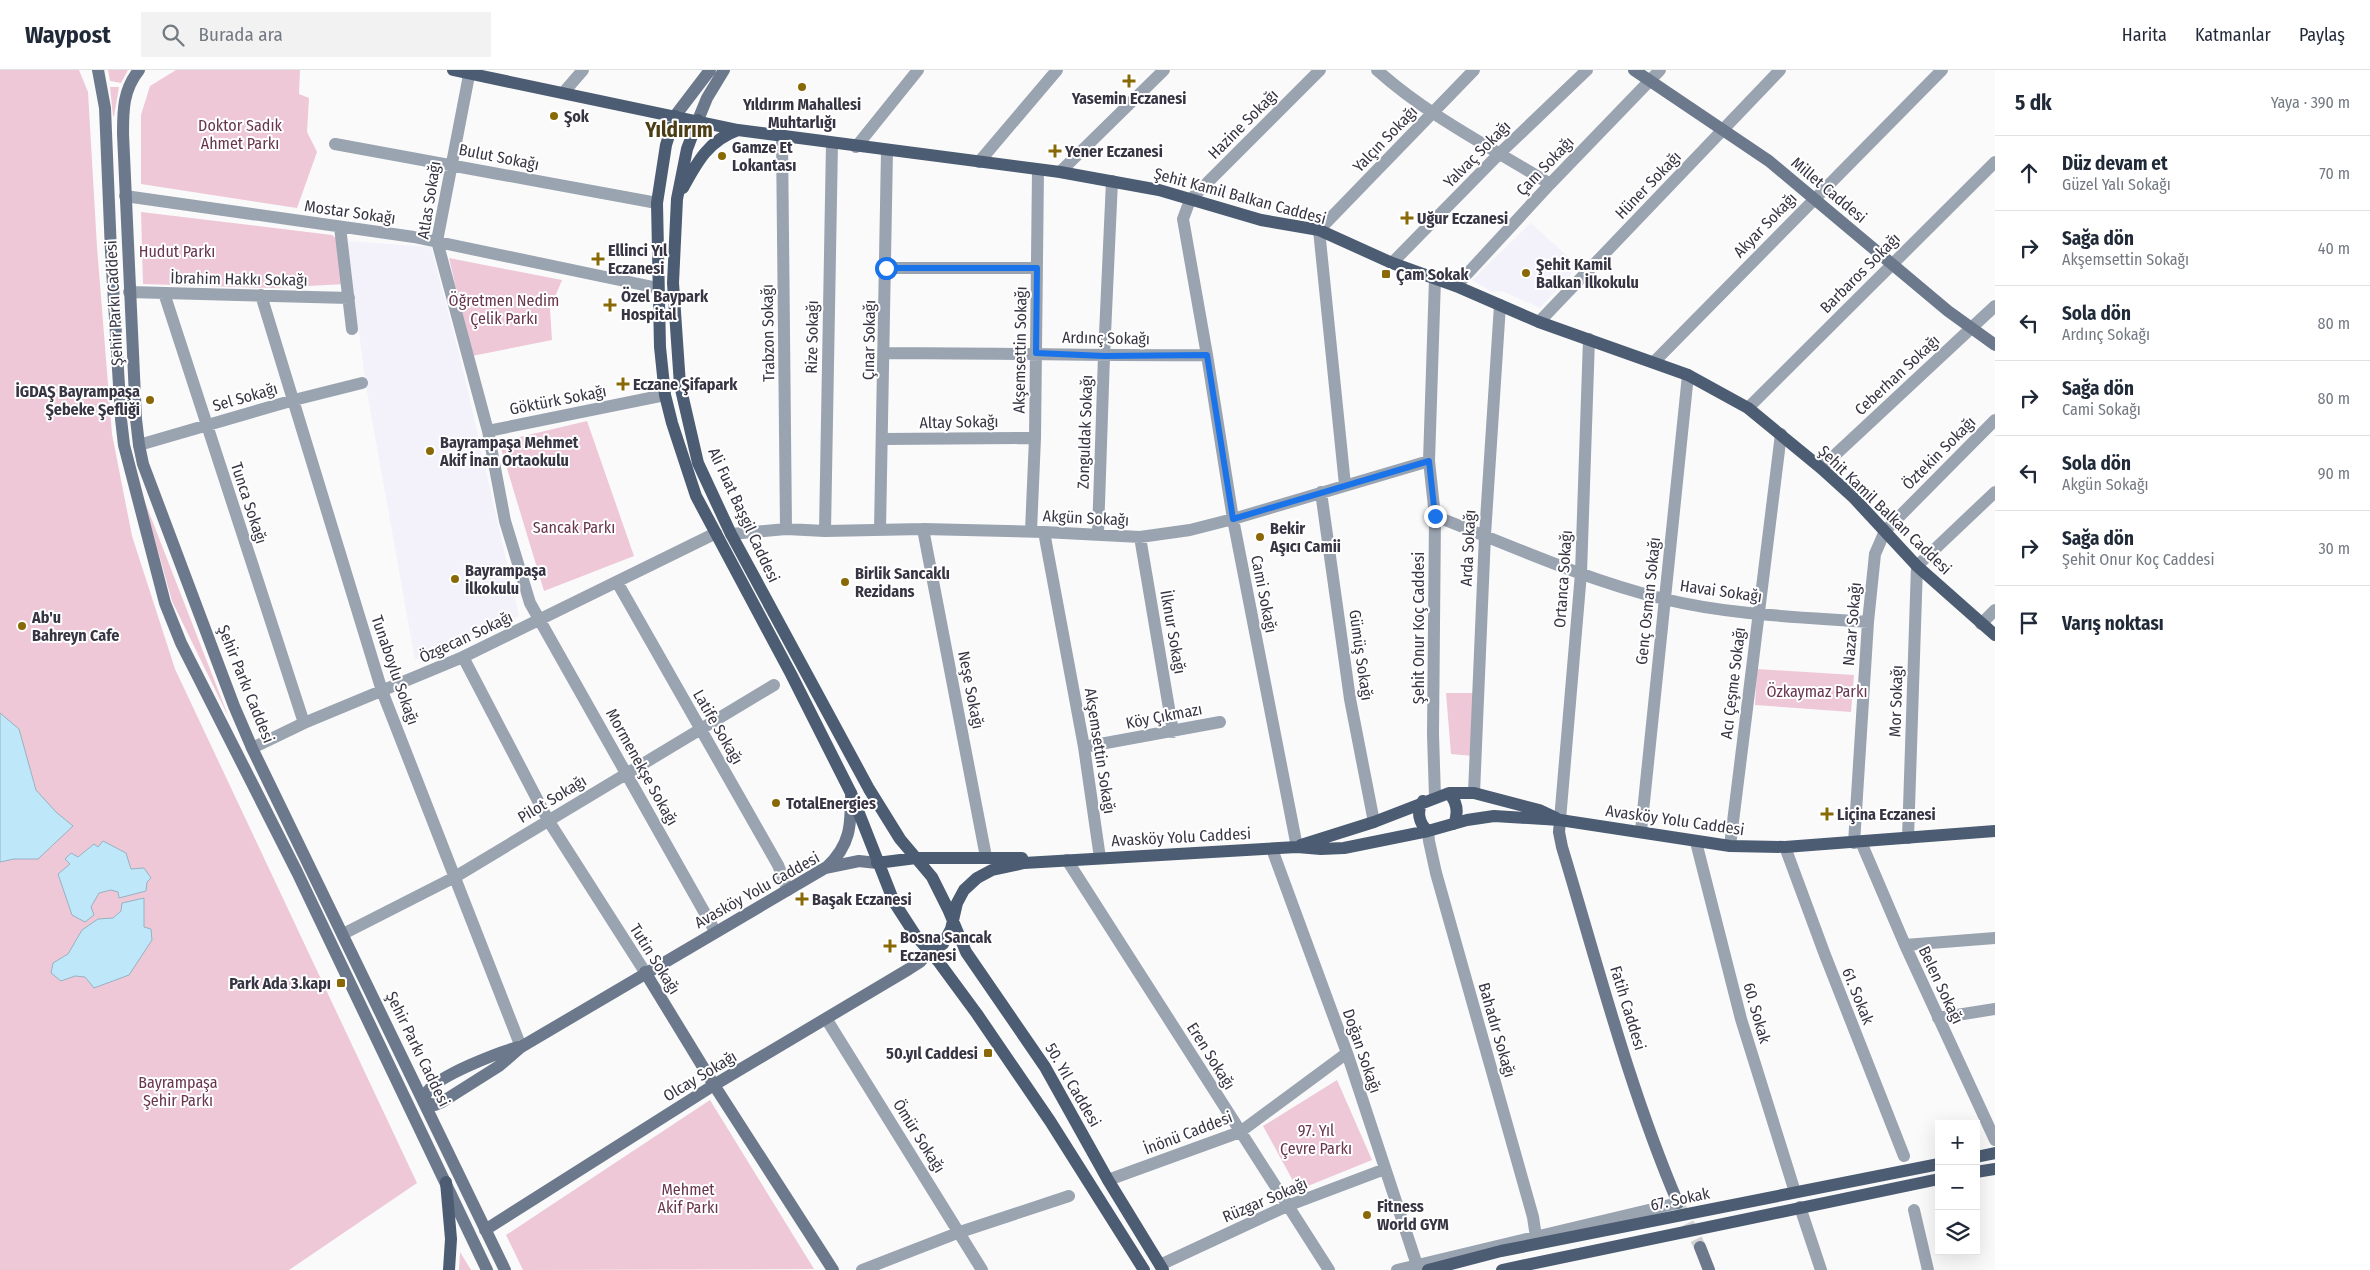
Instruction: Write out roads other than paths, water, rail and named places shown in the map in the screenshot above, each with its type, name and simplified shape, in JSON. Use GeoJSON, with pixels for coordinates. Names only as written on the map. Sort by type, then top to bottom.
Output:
{"type":"FeatureCollection","features":[{"type":"Feature","properties":{"kind":"main road","name":"Şehir Parkı Caddesi"},"geometry":{"type":"LineString","coordinates":[[98,70],[105,108],[121,419],[126,454],[165,603],[181,643],[297,872],[487,1270]]}},
{"type":"Feature","properties":{"kind":"main road","name":"Şehir Parkı Caddesi"},"geometry":{"type":"LineString","coordinates":[[140,70],[124,98],[125,196],[139,445],[154,495],[252,748],[505,1270]]}},
{"type":"Feature","properties":{"kind":"main road","name":"Şehit Kamil Balkan Caddesi"},"geometry":{"type":"LineString","coordinates":[[453,70],[469,71],[738,130],[856,147],[1060,172],[1112,181],[1159,190],[1261,220],[1319,230],[1392,263],[1456,286],[1539,322],[1688,375],[1748,408],[1781,434],[1853,497],[1917,566],[1995,635]]}},
{"type":"Feature","properties":{"kind":"main road"},"geometry":{"type":"LineString","coordinates":[[675,116],[710,70]]}},
{"type":"Feature","properties":{"kind":"main road"},"geometry":{"type":"LineString","coordinates":[[698,120],[707,98],[724,70]]}},
{"type":"Feature","properties":{"kind":"main road","name":"Millet Caddesi"},"geometry":{"type":"LineString","coordinates":[[1634,70],[1769,161],[1948,311],[1995,345]]}},
{"type":"Feature","properties":{"kind":"main road","name":"Ali Fuat Başgil Caddesi"},"geometry":{"type":"LineString","coordinates":[[675,116],[666,146],[657,203],[658,288],[665,395],[696,496],[791,674],[851,794],[894,902],[916,936],[930,951]]}},
{"type":"Feature","properties":{"kind":"main road","name":"Ali Fuat Başgil Caddesi"},"geometry":{"type":"LineString","coordinates":[[698,120],[687,149],[677,200],[673,282],[680,385],[698,463],[731,534],[869,789],[900,839],[932,877],[952,919]]}},
{"type":"Feature","properties":{"kind":"main road"},"geometry":{"type":"LineString","coordinates":[[677,200],[697,162],[705,152],[718,140],[738,130]]}},
{"type":"Feature","properties":{"kind":"main road"},"geometry":{"type":"LineString","coordinates":[[109,197],[125,196]]}},
{"type":"Feature","properties":{"kind":"main road"},"geometry":{"type":"LineString","coordinates":[[1449,793],[1454,798],[1457,809],[1454,824]]}},
{"type":"Feature","properties":{"kind":"main road","name":"Avasköy Yolu Caddesi"},"geometry":{"type":"LineString","coordinates":[[1297,847],[1374,822],[1429,799],[1449,793],[1474,794],[1540,810],[1560,820]]}},
{"type":"Feature","properties":{"kind":"main road"},"geometry":{"type":"LineString","coordinates":[[825,868],[837,858],[847,841],[851,816],[851,794]]}},
{"type":"Feature","properties":{"kind":"main road"},"geometry":{"type":"LineString","coordinates":[[1428,831],[1422,827],[1419,807],[1429,799]]}},
{"type":"Feature","properties":{"kind":"main road","name":"Avasköy Yolu Caddesi"},"geometry":{"type":"LineString","coordinates":[[930,951],[943,944],[951,929],[952,919],[964,890],[976,878],[992,870],[1024,863],[1297,847],[1344,848],[1494,816],[1560,820],[1730,846],[1785,848],[1995,831]]}},
{"type":"Feature","properties":{"kind":"main road","name":"Fatih Caddesi"},"geometry":{"type":"LineString","coordinates":[[1560,820],[1562,848],[1610,1006],[1653,1141],[1678,1202]]}},
{"type":"Feature","properties":{"kind":"main road","name":"Avasköy Yolu Caddesi"},"geometry":{"type":"LineString","coordinates":[[521,1047],[496,1053],[442,1080],[426,1092],[424,1102],[435,1105],[442,1102],[499,1066],[521,1047],[645,972],[825,868],[859,861],[877,863],[916,858],[986,857],[1067,860]]}},
{"type":"Feature","properties":{"kind":"main road","name":"50. Yıl Caddesi"},"geometry":{"type":"LineString","coordinates":[[952,919],[966,952],[1045,1067],[1108,1180],[1161,1268]]}},
{"type":"Feature","properties":{"kind":"main road"},"geometry":{"type":"LineString","coordinates":[[930,951],[977,1014],[1050,1121],[1144,1270]]}},
{"type":"Feature","properties":{"kind":"main road","name":"Olcay Sokağı"},"geometry":{"type":"LineString","coordinates":[[486,1230],[714,1086],[827,1020],[920,962],[930,951]]}},
{"type":"Feature","properties":{"kind":"main road","name":"Tutin Sokağı"},"geometry":{"type":"LineString","coordinates":[[645,972],[714,1086],[833,1270]]}},
{"type":"Feature","properties":{"kind":"main road"},"geometry":{"type":"LineString","coordinates":[[411,1108],[424,1102]]}},
{"type":"Feature","properties":{"kind":"main road"},"geometry":{"type":"LineString","coordinates":[[1980,1156],[1995,1153]]}},
{"type":"Feature","properties":{"kind":"main road","name":"67. Sokak"},"geometry":{"type":"LineString","coordinates":[[1428,1267],[1935,1165]]}},
{"type":"Feature","properties":{"kind":"main road"},"geometry":{"type":"LineString","coordinates":[[1980,1171],[1995,1169]]}},
{"type":"Feature","properties":{"kind":"main road","name":"67. Sokak"},"geometry":{"type":"LineString","coordinates":[[1502,1270],[1935,1180]]}},
{"type":"Feature","properties":{"kind":"main road"},"geometry":{"type":"LineString","coordinates":[[446,1182],[451,1239],[449,1270]]}},
{"type":"Feature","properties":{"kind":"main road"},"geometry":{"type":"LineString","coordinates":[[1795,1192],[1800,1207]]}},
{"type":"Feature","properties":{"kind":"main road"},"geometry":{"type":"LineString","coordinates":[[1700,1247],[1709,1270]]}},
{"type":"Feature","properties":{"kind":"street"},"geometry":{"type":"LineString","coordinates":[[564,92],[583,70]]}},
{"type":"Feature","properties":{"kind":"street"},"geometry":{"type":"LineString","coordinates":[[856,147],[918,70]]}},
{"type":"Feature","properties":{"kind":"street"},"geometry":{"type":"LineString","coordinates":[[979,162],[1057,70]]}},
{"type":"Feature","properties":{"kind":"street"},"geometry":{"type":"LineString","coordinates":[[1060,172],[1164,70]]}},
{"type":"Feature","properties":{"kind":"street","name":"Hazine Sokağı"},"geometry":{"type":"LineString","coordinates":[[1190,200],[1320,70]]}},
{"type":"Feature","properties":{"kind":"street"},"geometry":{"type":"LineString","coordinates":[[1377,70],[1393,84],[1434,113],[1550,184]]}},
{"type":"Feature","properties":{"kind":"street","name":"Yalçın Sokağı"},"geometry":{"type":"LineString","coordinates":[[1319,230],[1474,70]]}},
{"type":"Feature","properties":{"kind":"street","name":"Yalvaç Sokağı"},"geometry":{"type":"LineString","coordinates":[[1392,263],[1500,153],[1587,70]]}},
{"type":"Feature","properties":{"kind":"street","name":"Çam Sokağı"},"geometry":{"type":"LineString","coordinates":[[1456,286],[1550,184],[1660,70]]}},
{"type":"Feature","properties":{"kind":"street","name":"Hüner Sokağı"},"geometry":{"type":"LineString","coordinates":[[1539,322],[1780,70]]}},
{"type":"Feature","properties":{"kind":"street","name":"Akyar Sokağı"},"geometry":{"type":"LineString","coordinates":[[1654,362],[1942,70]]}},
{"type":"Feature","properties":{"kind":"street","name":"Atlas Sokağı"},"geometry":{"type":"LineString","coordinates":[[469,71],[437,241],[488,431],[505,521],[530,603],[540,620]]}},
{"type":"Feature","properties":{"kind":"street","name":"Trabzon Sokağı"},"geometry":{"type":"LineString","coordinates":[[782,137],[786,529]]}},
{"type":"Feature","properties":{"kind":"street","name":"Rize Sokağı"},"geometry":{"type":"LineString","coordinates":[[825,530],[832,143]]}},
{"type":"Feature","properties":{"kind":"street","name":"Bulut Sokağı"},"geometry":{"type":"LineString","coordinates":[[335,144],[657,203]]}},
{"type":"Feature","properties":{"kind":"street","name":"Çınar Sokağı"},"geometry":{"type":"LineString","coordinates":[[880,530],[884,439],[887,151]]}},
{"type":"Feature","properties":{"kind":"street","name":"Barbaros Sokağı"},"geometry":{"type":"LineString","coordinates":[[1748,408],[1995,162]]}},
{"type":"Feature","properties":{"kind":"street","name":"Akşemsettin Sokağı"},"geometry":{"type":"LineString","coordinates":[[1038,170],[1035,438],[1037,531],[1084,747],[1100,858]]}},
{"type":"Feature","properties":{"kind":"street","name":"Zonguldak Sokağı"},"geometry":{"type":"LineString","coordinates":[[1098,534],[1112,181]]}},
{"type":"Feature","properties":{"kind":"street","name":"Mostar Sokağı"},"geometry":{"type":"LineString","coordinates":[[125,196],[437,241],[658,288]]}},
{"type":"Feature","properties":{"kind":"street","name":"Cami Sokağı"},"geometry":{"type":"LineString","coordinates":[[1190,200],[1182,220],[1207,355],[1233,519],[1297,847]]}},
{"type":"Feature","properties":{"kind":"street"},"geometry":{"type":"LineString","coordinates":[[340,227],[352,329]]}},
{"type":"Feature","properties":{"kind":"street"},"geometry":{"type":"LineString","coordinates":[[1319,230],[1346,485]]}},
{"type":"Feature","properties":{"kind":"street"},"geometry":{"type":"LineString","coordinates":[[886,268],[1037,268]]}},
{"type":"Feature","properties":{"kind":"street","name":"Şehit Onur Koç Caddesi"},"geometry":{"type":"LineString","coordinates":[[1429,799],[1433,734],[1435,516],[1429,461],[1435,279]]}},
{"type":"Feature","properties":{"kind":"street","name":"İbrahim Hakkı Sokağı"},"geometry":{"type":"LineString","coordinates":[[129,292],[349,298]]}},
{"type":"Feature","properties":{"kind":"street","name":"Tunca Sokağı"},"geometry":{"type":"LineString","coordinates":[[164,293],[304,723]]}},
{"type":"Feature","properties":{"kind":"street","name":"Tunaboylu Sokağı"},"geometry":{"type":"LineString","coordinates":[[261,295],[382,691],[521,1047]]}},
{"type":"Feature","properties":{"kind":"street","name":"Arda Sokağı"},"geometry":{"type":"LineString","coordinates":[[1474,794],[1485,536],[1500,305]]}},
{"type":"Feature","properties":{"kind":"street","name":"Ceberhan Sokağı"},"geometry":{"type":"LineString","coordinates":[[1821,468],[1995,306]]}},
{"type":"Feature","properties":{"kind":"street","name":"Ortanca Sokağı"},"geometry":{"type":"LineString","coordinates":[[1560,820],[1581,573],[1589,339]]}},
{"type":"Feature","properties":{"kind":"street","name":"Ardınç Sokağı"},"geometry":{"type":"LineString","coordinates":[[884,353],[1036,353],[1104,356],[1207,355]]}},
{"type":"Feature","properties":{"kind":"street","name":"Genç Osman Sokağı"},"geometry":{"type":"LineString","coordinates":[[1641,831],[1688,375]]}},
{"type":"Feature","properties":{"kind":"street","name":"Sel Sokağı"},"geometry":{"type":"LineString","coordinates":[[139,445],[294,400],[362,384]]}},
{"type":"Feature","properties":{"kind":"street","name":"Göktürk Sokağı"},"geometry":{"type":"LineString","coordinates":[[488,431],[665,395]]}},
{"type":"Feature","properties":{"kind":"street","name":"Öztekin Sokağı"},"geometry":{"type":"LineString","coordinates":[[1885,531],[1995,420]]}},
{"type":"Feature","properties":{"kind":"street","name":"Acı Çeşme Sokağı"},"geometry":{"type":"LineString","coordinates":[[1730,846],[1781,434]]}},
{"type":"Feature","properties":{"kind":"street","name":"Altay Sokağı"},"geometry":{"type":"LineString","coordinates":[[884,439],[1035,438]]}},
{"type":"Feature","properties":{"kind":"street","name":"Akgün Sokağı"},"geometry":{"type":"LineString","coordinates":[[731,534],[786,529],[923,529],[1037,531],[1140,537],[1190,530],[1233,519],[1429,461]]}},
{"type":"Feature","properties":{"kind":"street","name":"Gümüş Sokağı"},"geometry":{"type":"LineString","coordinates":[[1321,492],[1350,699],[1374,822]]}},
{"type":"Feature","properties":{"kind":"street"},"geometry":{"type":"LineString","coordinates":[[1917,566],[1995,492]]}},
{"type":"Feature","properties":{"kind":"street","name":"Havai Sokağı"},"geometry":{"type":"LineString","coordinates":[[1435,516],[1581,573],[1617,586],[1664,599],[1758,613],[1868,622]]}},
{"type":"Feature","properties":{"kind":"street","name":"Neşe Sokağı"},"geometry":{"type":"LineString","coordinates":[[923,529],[986,857]]}},
{"type":"Feature","properties":{"kind":"street","name":"Nazar Sokağı"},"geometry":{"type":"LineString","coordinates":[[1857,842],[1868,622],[1875,554],[1885,531]]}},
{"type":"Feature","properties":{"kind":"street","name":"Özgecan Sokağı"},"geometry":{"type":"LineString","coordinates":[[252,748],[304,723],[464,657],[716,533]]}},
{"type":"Feature","properties":{"kind":"street","name":"İlknur Sokağı"},"geometry":{"type":"LineString","coordinates":[[1140,537],[1173,732]]}},
{"type":"Feature","properties":{"kind":"street","name":"Mor Sokağı"},"geometry":{"type":"LineString","coordinates":[[1908,838],[1917,566]]}},
{"type":"Feature","properties":{"kind":"street","name":"Latife Sokağı"},"geometry":{"type":"LineString","coordinates":[[617,582],[778,865],[788,890]]}},
{"type":"Feature","properties":{"kind":"street"},"geometry":{"type":"LineString","coordinates":[[1981,624],[1995,610]]}},
{"type":"Feature","properties":{"kind":"street","name":"Mormenekşe Sokağı"},"geometry":{"type":"LineString","coordinates":[[540,620],[715,931]]}},
{"type":"Feature","properties":{"kind":"street","name":"Tutin Sokağı"},"geometry":{"type":"LineString","coordinates":[[464,657],[548,820],[645,972]]}},
{"type":"Feature","properties":{"kind":"street","name":"Pilot Sokağı"},"geometry":{"type":"LineString","coordinates":[[343,934],[455,877],[774,685]]}},
{"type":"Feature","properties":{"kind":"street","name":"Köy Çıkmazı"},"geometry":{"type":"LineString","coordinates":[[1084,747],[1220,722]]}},
{"type":"Feature","properties":{"kind":"street","name":"Bahadır Sokağı"},"geometry":{"type":"LineString","coordinates":[[1428,831],[1428,841],[1436,873],[1533,1217],[1536,1237]]}},
{"type":"Feature","properties":{"kind":"street","name":"60. Sokak"},"geometry":{"type":"LineString","coordinates":[[1696,842],[1741,1019],[1795,1192]]}},
{"type":"Feature","properties":{"kind":"street","name":"Belen Sokağı"},"geometry":{"type":"LineString","coordinates":[[1857,842],[1995,1140]]}},
{"type":"Feature","properties":{"kind":"street","name":"61. Sokak"},"geometry":{"type":"LineString","coordinates":[[1785,848],[1825,956],[1904,1156]]}},
{"type":"Feature","properties":{"kind":"street","name":"Doğan Sokağı"},"geometry":{"type":"LineString","coordinates":[[1272,849],[1347,1054],[1385,1169],[1428,1267]]}},
{"type":"Feature","properties":{"kind":"street","name":"Eren Sokağı"},"geometry":{"type":"LineString","coordinates":[[1067,860],[1328,1270]]}},
{"type":"Feature","properties":{"kind":"street"},"geometry":{"type":"LineString","coordinates":[[1904,945],[1995,938]]}},
{"type":"Feature","properties":{"kind":"street"},"geometry":{"type":"LineString","coordinates":[[1938,1018],[1995,1009]]}},
{"type":"Feature","properties":{"kind":"street","name":"Ömür Sokağı"},"geometry":{"type":"LineString","coordinates":[[827,1020],[982,1270]]}},
{"type":"Feature","properties":{"kind":"street","name":"İnönü Caddesi"},"geometry":{"type":"LineString","coordinates":[[1108,1180],[1240,1132],[1347,1054]]}},
{"type":"Feature","properties":{"kind":"street","name":"Rüzgar Sokağı"},"geometry":{"type":"LineString","coordinates":[[1161,1268],[1287,1206],[1385,1169]]}},
{"type":"Feature","properties":{"kind":"street"},"geometry":{"type":"LineString","coordinates":[[862,1270],[960,1232],[1069,1196]]}},
{"type":"Feature","properties":{"kind":"street","name":"67. Sokak"},"geometry":{"type":"LineString","coordinates":[[1397,1270],[1428,1267],[1536,1237],[1678,1202]]}},
{"type":"Feature","properties":{"kind":"street"},"geometry":{"type":"LineString","coordinates":[[1800,1207],[1821,1270]]}},
{"type":"Feature","properties":{"kind":"street"},"geometry":{"type":"LineString","coordinates":[[1914,1210],[1928,1270]]}},
{"type":"Feature","properties":{"kind":"water"},"geometry":{"type":"Polygon","coordinates":[[[0,713],[19,729],[36,790],[56,812],[73,826],[38,859],[14,859],[0,862],[0,713]]]}},
{"type":"Feature","properties":{"kind":"water"},"geometry":{"type":"Polygon","coordinates":[[[103,841],[126,853],[131,869],[144,868],[151,878],[147,882],[146,891],[119,898],[118,892],[111,890],[99,893],[91,907],[94,915],[85,922],[72,915],[58,874],[70,864],[65,859],[71,853],[78,857],[94,844],[98,847],[103,841]]]}},
{"type":"Feature","properties":{"kind":"water"},"geometry":{"type":"Polygon","coordinates":[[[144,898],[144,927],[151,929],[152,940],[129,975],[94,988],[85,977],[75,976],[61,981],[51,973],[53,963],[68,954],[82,930],[98,919],[113,918],[121,911],[122,903],[144,898]]]}},
{"type":"Feature","properties":{"kind":"tunnel"},"geometry":{"type":"LineString","coordinates":[[1680,1207],[1700,1247]]}},
{"type":"Feature","properties":{"kind":"place","name":"Yasemin Eczanesi"},"geometry":{"type":"Point","coordinates":[1129,81]}},
{"type":"Feature","properties":{"kind":"place","name":"Yıldırım Mahallesi Muhtarlığı"},"geometry":{"type":"Point","coordinates":[802,87]}},
{"type":"Feature","properties":{"kind":"place","name":"Şok"},"geometry":{"type":"Point","coordinates":[554,116]}},
{"type":"Feature","properties":{"kind":"place","name":"Yener Eczanesi"},"geometry":{"type":"Point","coordinates":[1055,151]}},
{"type":"Feature","properties":{"kind":"place","name":"Gamze Et Lokantası"},"geometry":{"type":"Point","coordinates":[722,156]}},
{"type":"Feature","properties":{"kind":"place","name":"Uğur Eczanesi"},"geometry":{"type":"Point","coordinates":[1407,218]}},
{"type":"Feature","properties":{"kind":"place","name":"Ellinci Yıl Eczanesi"},"geometry":{"type":"Point","coordinates":[598,259]}},
{"type":"Feature","properties":{"kind":"place","name":"Şehit Kamil Balkan İlkokulu"},"geometry":{"type":"Point","coordinates":[1526,273]}},
{"type":"Feature","properties":{"kind":"place","name":"Çam Sokak"},"geometry":{"type":"Point","coordinates":[1386,274]}},
{"type":"Feature","properties":{"kind":"place","name":"Özel Baypark Hospital"},"geometry":{"type":"Point","coordinates":[610,305]}},
{"type":"Feature","properties":{"kind":"place","name":"Eczane Şifapark"},"geometry":{"type":"Point","coordinates":[623,384]}},
{"type":"Feature","properties":{"kind":"place","name":"İGDAŞ Bayrampaşa Şebeke Şefliği"},"geometry":{"type":"Point","coordinates":[150,400]}},
{"type":"Feature","properties":{"kind":"place","name":"Bayrampaşa Mehmet Akif İnan Ortaokulu"},"geometry":{"type":"Point","coordinates":[430,451]}},
{"type":"Feature","properties":{"kind":"place","name":"Bekir Aşıcı Camii"},"geometry":{"type":"Point","coordinates":[1260,537]}},
{"type":"Feature","properties":{"kind":"place","name":"Bayrampaşa İlkokulu"},"geometry":{"type":"Point","coordinates":[455,579]}},
{"type":"Feature","properties":{"kind":"place","name":"Birlik Sancaklı Rezidans"},"geometry":{"type":"Point","coordinates":[845,582]}},
{"type":"Feature","properties":{"kind":"place","name":"Ab'u Bahreyn Cafe"},"geometry":{"type":"Point","coordinates":[22,626]}},
{"type":"Feature","properties":{"kind":"place","name":"TotalEnergies"},"geometry":{"type":"Point","coordinates":[776,803]}},
{"type":"Feature","properties":{"kind":"place","name":"Liçina Eczanesi"},"geometry":{"type":"Point","coordinates":[1827,814]}},
{"type":"Feature","properties":{"kind":"place","name":"Başak Eczanesi"},"geometry":{"type":"Point","coordinates":[802,899]}},
{"type":"Feature","properties":{"kind":"place","name":"Bosna Sancak Eczanesi"},"geometry":{"type":"Point","coordinates":[890,946]}},
{"type":"Feature","properties":{"kind":"place","name":"Park Ada 3.kapı"},"geometry":{"type":"Point","coordinates":[341,983]}},
{"type":"Feature","properties":{"kind":"place","name":"50.yıl Caddesi"},"geometry":{"type":"Point","coordinates":[988,1053]}},
{"type":"Feature","properties":{"kind":"place","name":"Fitness World GYM"},"geometry":{"type":"Point","coordinates":[1367,1215]}},
{"type":"Feature","properties":{"kind":"district","name":"Yıldırım"},"geometry":{"type":"Point","coordinates":[679,130]}},
{"type":"Feature","properties":{"kind":"park label","name":"Doktor Sadık Ahmet Parkı"},"geometry":{"type":"Point","coordinates":[240,134]}},
{"type":"Feature","properties":{"kind":"park label","name":"Hudut Parkı"},"geometry":{"type":"Point","coordinates":[177,251]}},
{"type":"Feature","properties":{"kind":"park label","name":"Öğretmen Nedim Çelik Parkı"},"geometry":{"type":"Point","coordinates":[504,309]}},
{"type":"Feature","properties":{"kind":"park label","name":"Sancak Parkı"},"geometry":{"type":"Point","coordinates":[574,527]}},
{"type":"Feature","properties":{"kind":"park label","name":"Özkaymaz Parkı"},"geometry":{"type":"Point","coordinates":[1817,691]}},
{"type":"Feature","properties":{"kind":"park label","name":"Bayrampaşa Şehir Parkı"},"geometry":{"type":"Point","coordinates":[178,1091]}},
{"type":"Feature","properties":{"kind":"park label","name":"97. Yıl Çevre Parkı"},"geometry":{"type":"Point","coordinates":[1316,1139]}},
{"type":"Feature","properties":{"kind":"park label","name":"Mehmet Akif Parkı"},"geometry":{"type":"Point","coordinates":[688,1198]}}]}
